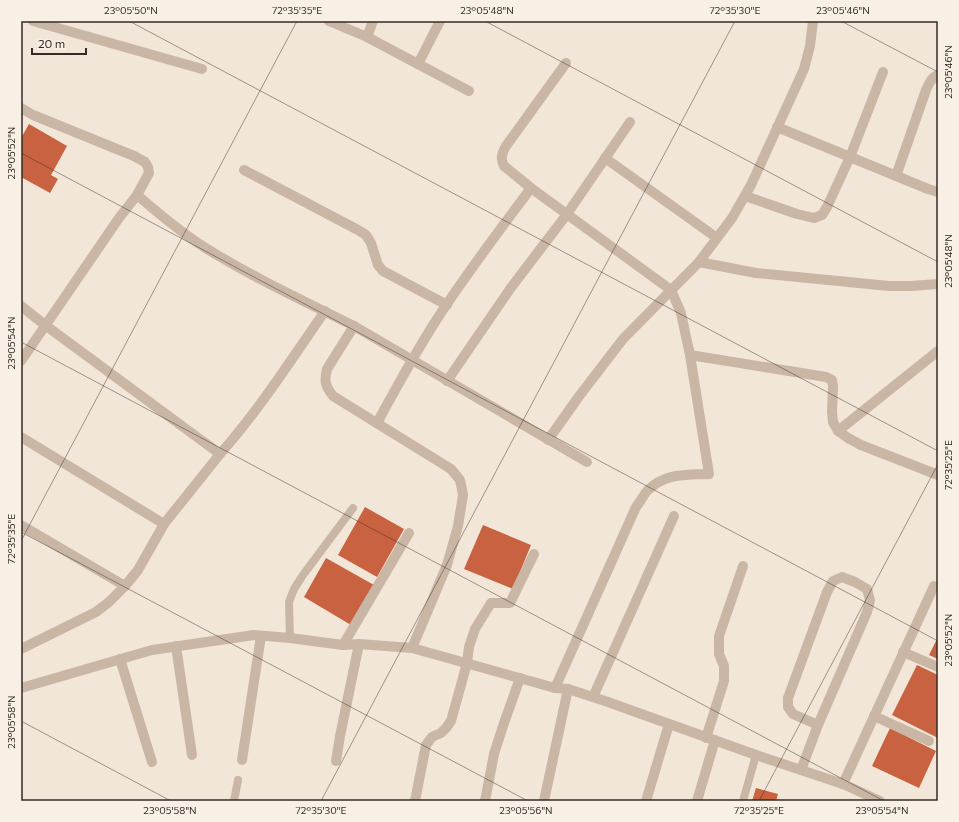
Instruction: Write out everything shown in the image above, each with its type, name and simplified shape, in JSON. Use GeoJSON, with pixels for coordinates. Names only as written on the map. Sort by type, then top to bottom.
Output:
{"type":"FeatureCollection","features":[{"type":"Feature","properties":{"kind":"street"},"geometry":{"type":"LineString","coordinates":[[34,21],[202,68]]}},
{"type":"Feature","properties":{"kind":"street"},"geometry":{"type":"LineString","coordinates":[[329,21],[367,37],[469,91]]}},
{"type":"Feature","properties":{"kind":"street"},"geometry":{"type":"LineString","coordinates":[[367,37],[373,21]]}},
{"type":"Feature","properties":{"kind":"street"},"geometry":{"type":"LineString","coordinates":[[418,64],[440,21]]}},
{"type":"Feature","properties":{"kind":"street"},"geometry":{"type":"LineString","coordinates":[[548,440],[623,339],[699,262],[732,218],[751,185],[804,69],[810,46],[813,21]]}},
{"type":"Feature","properties":{"kind":"street"},"geometry":{"type":"LineString","coordinates":[[555,688],[636,507],[646,492],[659,481],[678,475],[708,474],[690,355],[681,313],[671,290],[532,188],[504,166],[502,161],[502,153],[511,139],[566,63]]}},
{"type":"Feature","properties":{"kind":"street"},"geometry":{"type":"LineString","coordinates":[[745,196],[814,218],[822,215],[850,157],[883,72]]}},
{"type":"Feature","properties":{"kind":"street"},"geometry":{"type":"LineString","coordinates":[[896,176],[926,90],[931,80],[938,75]]}},
{"type":"Feature","properties":{"kind":"street"},"geometry":{"type":"LineString","coordinates":[[21,108],[33,115],[134,156],[145,162],[148,167],[148,174],[137,195],[119,218],[21,361]]}},
{"type":"Feature","properties":{"kind":"street"},"geometry":{"type":"LineString","coordinates":[[447,381],[510,289],[567,214],[630,122]]}},
{"type":"Feature","properties":{"kind":"street"},"geometry":{"type":"LineString","coordinates":[[777,127],[938,192]]}},
{"type":"Feature","properties":{"kind":"street"},"geometry":{"type":"LineString","coordinates":[[605,158],[717,238]]}},
{"type":"Feature","properties":{"kind":"street"},"geometry":{"type":"LineString","coordinates":[[244,170],[366,235],[371,243],[378,264],[383,271],[446,305]]}},
{"type":"Feature","properties":{"kind":"street"},"geometry":{"type":"LineString","coordinates":[[377,423],[411,360],[446,305],[532,188]]}},
{"type":"Feature","properties":{"kind":"street"},"geometry":{"type":"LineString","coordinates":[[137,195],[170,224],[204,247],[255,277],[354,326],[587,462]]}},
{"type":"Feature","properties":{"kind":"street"},"geometry":{"type":"LineString","coordinates":[[699,262],[756,273],[881,285],[912,286],[938,284]]}},
{"type":"Feature","properties":{"kind":"street"},"geometry":{"type":"LineString","coordinates":[[21,306],[220,454]]}},
{"type":"Feature","properties":{"kind":"street"},"geometry":{"type":"LineString","coordinates":[[21,649],[96,612],[109,602],[125,586],[138,570],[164,524],[245,425],[325,311]]}},
{"type":"Feature","properties":{"kind":"street"},"geometry":{"type":"LineString","coordinates":[[354,326],[327,369],[325,377],[326,388],[332,396],[451,469],[460,480],[463,495],[458,526],[447,566],[412,648]]}},
{"type":"Feature","properties":{"kind":"street"},"geometry":{"type":"LineString","coordinates":[[838,431],[938,351]]}},
{"type":"Feature","properties":{"kind":"street"},"geometry":{"type":"LineString","coordinates":[[690,355],[826,377],[832,380],[833,422],[838,431],[861,445],[938,475]]}},
{"type":"Feature","properties":{"kind":"street"},"geometry":{"type":"LineString","coordinates":[[21,437],[164,524]]}},
{"type":"Feature","properties":{"kind":"street"},"geometry":{"type":"LineString","coordinates":[[593,697],[674,516]]}},
{"type":"Feature","properties":{"kind":"street"},"geometry":{"type":"LineString","coordinates":[[21,526],[125,586]]}},
{"type":"Feature","properties":{"kind":"street"},"geometry":{"type":"LineString","coordinates":[[343,645],[409,533]]}},
{"type":"Feature","properties":{"kind":"street"},"geometry":{"type":"LineString","coordinates":[[415,801],[426,745],[432,737],[441,733],[451,721],[467,663],[469,647],[475,629],[492,603],[510,603],[534,554]]}},
{"type":"Feature","properties":{"kind":"street"},"geometry":{"type":"LineString","coordinates":[[697,801],[724,681],[724,666],[719,654],[719,636],[743,566]]}},
{"type":"Feature","properties":{"kind":"street"},"geometry":{"type":"LineString","coordinates":[[801,770],[818,725],[867,612],[870,600],[867,589],[842,577],[833,581],[827,592],[788,698],[788,707],[793,714],[818,725]]}},
{"type":"Feature","properties":{"kind":"street"},"geometry":{"type":"LineString","coordinates":[[843,784],[934,586]]}},
{"type":"Feature","properties":{"kind":"street"},"geometry":{"type":"LineString","coordinates":[[21,688],[152,650],[254,635],[343,645],[359,644],[412,648],[555,688],[568,689],[593,697],[756,756],[843,784],[880,801]]}},
{"type":"Feature","properties":{"kind":"street"},"geometry":{"type":"LineString","coordinates":[[242,760],[261,636]]}},
{"type":"Feature","properties":{"kind":"street"},"geometry":{"type":"LineString","coordinates":[[336,761],[359,644]]}},
{"type":"Feature","properties":{"kind":"street"},"geometry":{"type":"LineString","coordinates":[[176,646],[192,755]]}},
{"type":"Feature","properties":{"kind":"street"},"geometry":{"type":"LineString","coordinates":[[904,652],[938,668]]}},
{"type":"Feature","properties":{"kind":"street"},"geometry":{"type":"LineString","coordinates":[[120,659],[152,762]]}},
{"type":"Feature","properties":{"kind":"street"},"geometry":{"type":"LineString","coordinates":[[485,801],[494,754],[520,678]]}},
{"type":"Feature","properties":{"kind":"street"},"geometry":{"type":"LineString","coordinates":[[544,801],[568,689]]}},
{"type":"Feature","properties":{"kind":"street"},"geometry":{"type":"LineString","coordinates":[[874,716],[929,741]]}},
{"type":"Feature","properties":{"kind":"street"},"geometry":{"type":"LineString","coordinates":[[646,801],[669,724]]}},
{"type":"Feature","properties":{"kind":"lane"},"geometry":{"type":"LineString","coordinates":[[290,638],[289,602],[294,589],[353,508]]}},
{"type":"Feature","properties":{"kind":"lane"},"geometry":{"type":"LineString","coordinates":[[743,801],[756,756]]}},
{"type":"Feature","properties":{"kind":"lane"},"geometry":{"type":"LineString","coordinates":[[234,801],[238,780]]}},
{"type":"Feature","properties":{"kind":"building"},"geometry":{"type":"Polygon","coordinates":[[[29,124],[67,146],[51,175],[58,179],[50,193],[21,177],[21,138],[29,124]]]}},
{"type":"Feature","properties":{"kind":"building"},"geometry":{"type":"Polygon","coordinates":[[[365,507],[404,529],[377,577],[338,555],[365,507]]]}},
{"type":"Feature","properties":{"kind":"building"},"geometry":{"type":"Polygon","coordinates":[[[483,525],[531,545],[513,589],[464,569],[483,525]]]}},
{"type":"Feature","properties":{"kind":"building"},"geometry":{"type":"Polygon","coordinates":[[[326,558],[374,585],[351,625],[304,597],[326,558]]]}},
{"type":"Feature","properties":{"kind":"building"},"geometry":{"type":"Polygon","coordinates":[[[938,637],[938,659],[929,655],[938,637]]]}},
{"type":"Feature","properties":{"kind":"building"},"geometry":{"type":"Polygon","coordinates":[[[917,665],[938,675],[938,738],[892,715],[917,665]]]}},
{"type":"Feature","properties":{"kind":"building"},"geometry":{"type":"Polygon","coordinates":[[[890,728],[936,751],[919,788],[872,766],[890,728]]]}},
{"type":"Feature","properties":{"kind":"building"},"geometry":{"type":"Polygon","coordinates":[[[756,788],[778,794],[776,801],[752,801],[756,788]]]}}]}
